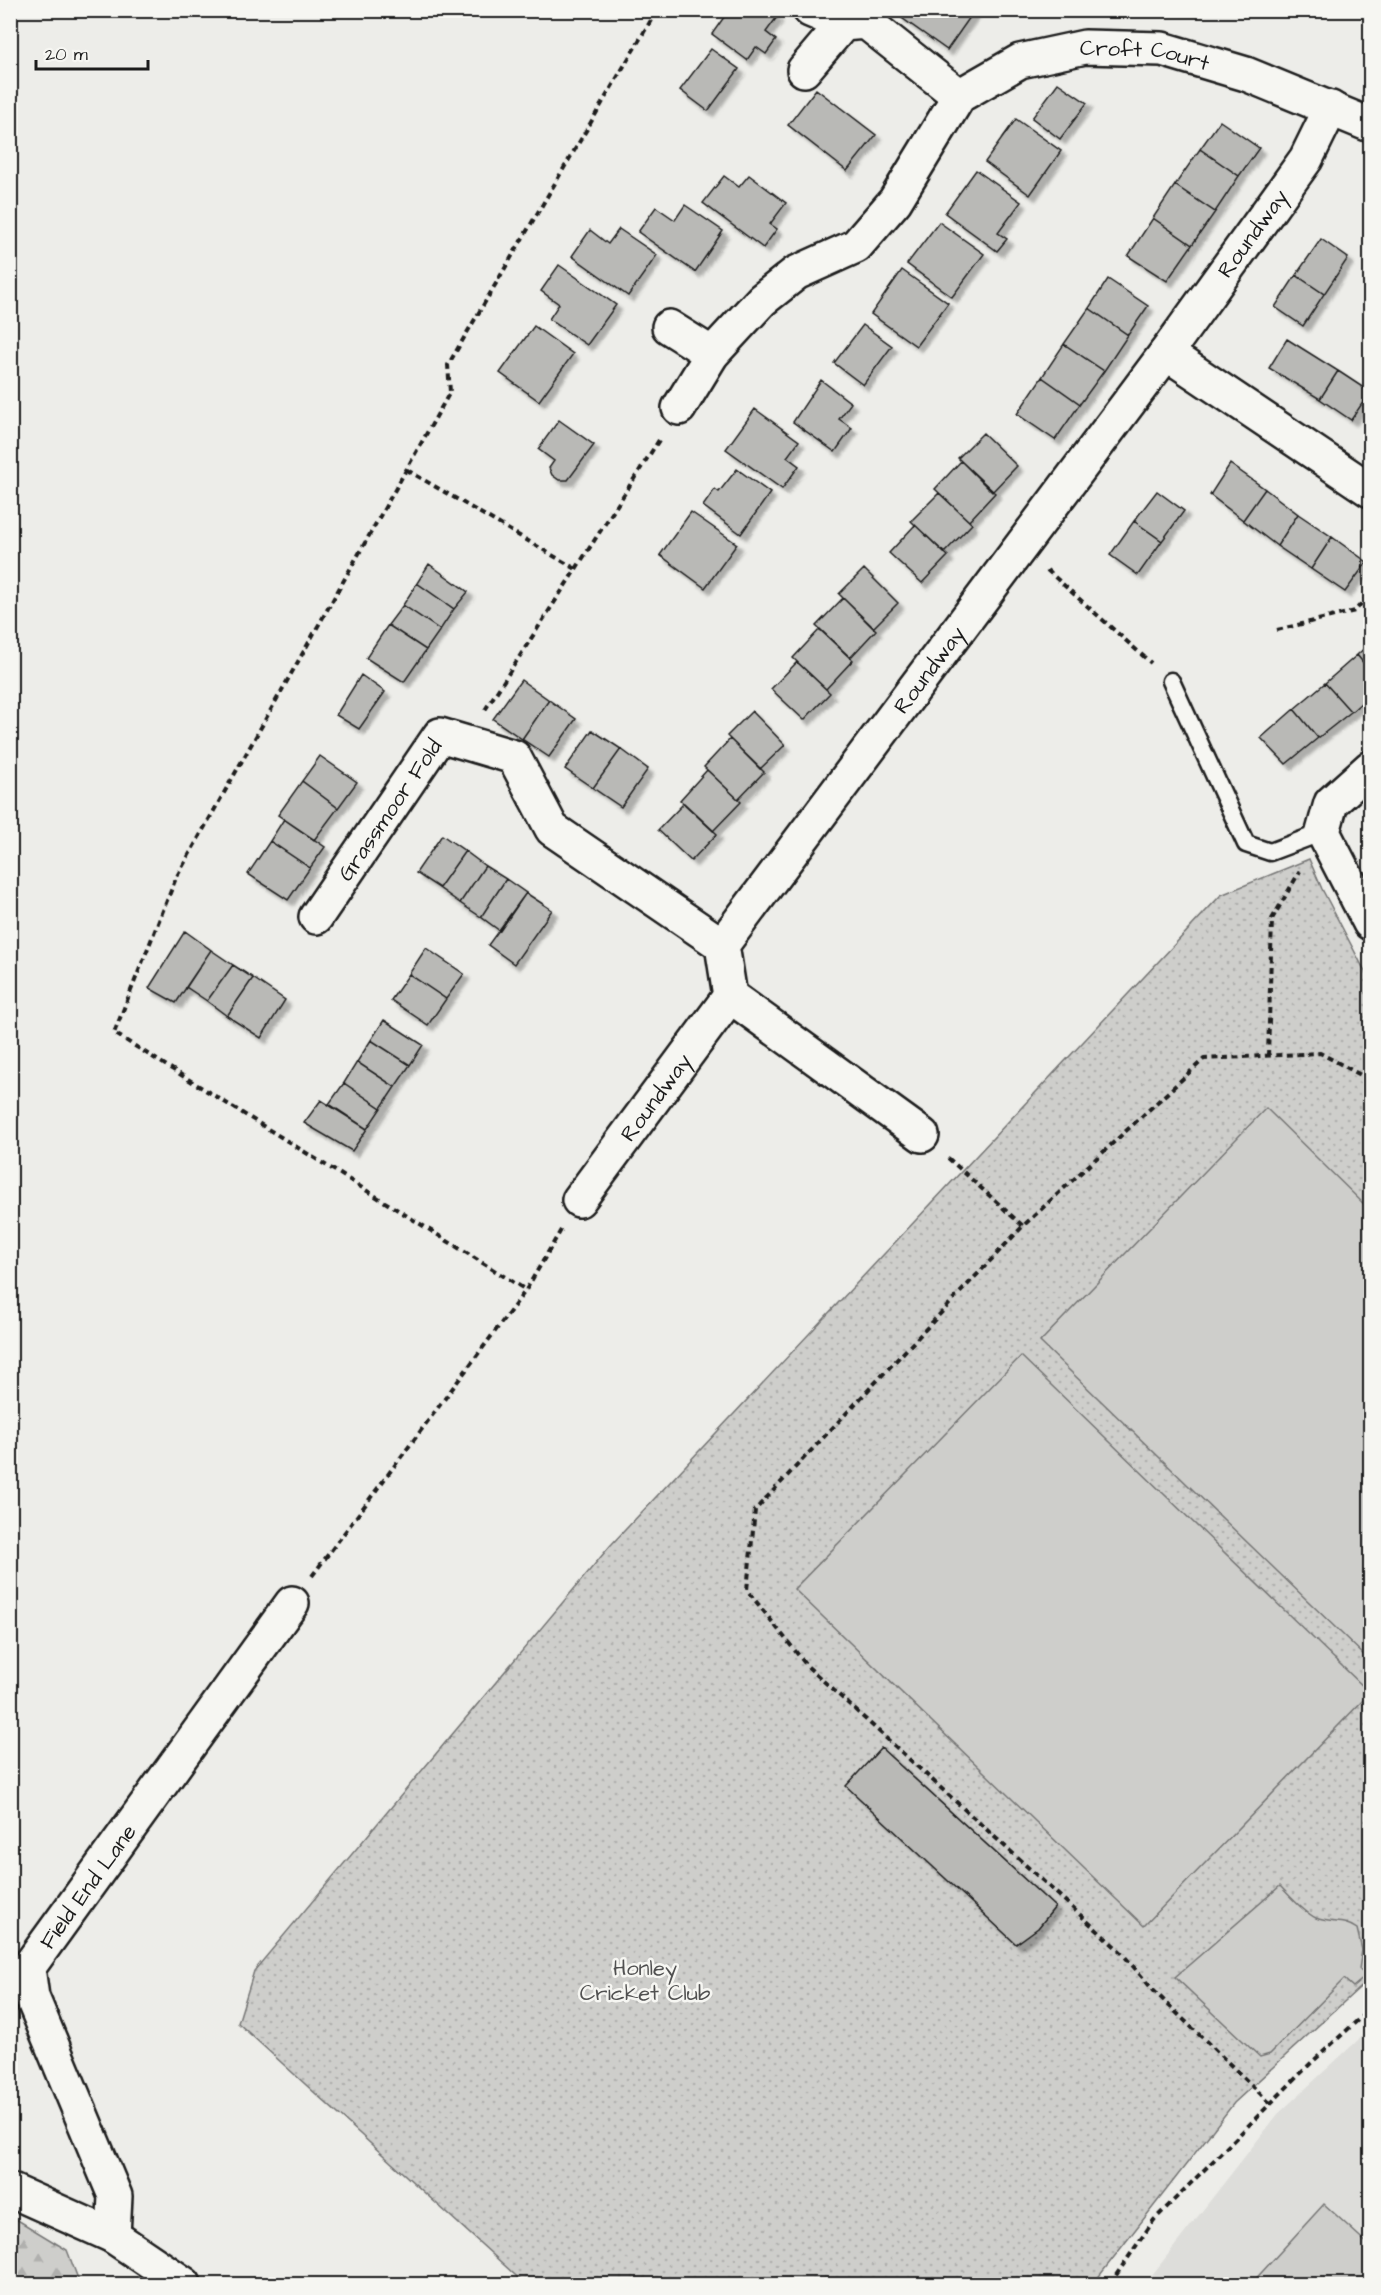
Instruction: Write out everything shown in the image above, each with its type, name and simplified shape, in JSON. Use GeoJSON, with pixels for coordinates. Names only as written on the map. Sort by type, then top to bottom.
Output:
{"type":"FeatureCollection","features":[{"type":"Feature","properties":{"kind":"street"},"geometry":{"type":"LineString","coordinates":[[810,10],[843,24],[866,22],[958,96]]}},
{"type":"Feature","properties":{"kind":"street"},"geometry":{"type":"LineString","coordinates":[[804,70],[843,24]]}},
{"type":"Feature","properties":{"kind":"street","name":"Croft Court"},"geometry":{"type":"LineString","coordinates":[[679,408],[712,354],[762,300],[796,273],[856,246],[895,201],[958,96],[1020,61],[1085,47],[1162,49],[1246,74],[1371,125]]}},
{"type":"Feature","properties":{"kind":"street","name":"Roundway"},"geometry":{"type":"LineString","coordinates":[[722,945],[1166,353],[1306,159],[1331,108]]}},
{"type":"Feature","properties":{"kind":"street"},"geometry":{"type":"LineString","coordinates":[[669,327],[712,354]]}},
{"type":"Feature","properties":{"kind":"street"},"geometry":{"type":"LineString","coordinates":[[1166,353],[1371,490]]}},
{"type":"Feature","properties":{"kind":"street","name":"Grassmoor Fold"},"geometry":{"type":"LineString","coordinates":[[316,917],[440,735],[514,757],[552,829],[722,945]]}},
{"type":"Feature","properties":{"kind":"street"},"geometry":{"type":"LineString","coordinates":[[1371,768],[1332,803],[1323,832],[1371,923]]}},
{"type":"Feature","properties":{"kind":"street"},"geometry":{"type":"LineString","coordinates":[[722,945],[730,996],[922,1135]]}},
{"type":"Feature","properties":{"kind":"street","name":"Roundway"},"geometry":{"type":"LineString","coordinates":[[579,1200],[730,996]]}},
{"type":"Feature","properties":{"kind":"street","name":"Field End Lane"},"geometry":{"type":"LineString","coordinates":[[113,2236],[115,2196],[32,1997],[19,1958],[292,1603]]}},
{"type":"Feature","properties":{"kind":"street"},"geometry":{"type":"LineString","coordinates":[[10,2190],[113,2236],[184,2284]]}},
{"type":"Feature","properties":{"kind":"lane"},"geometry":{"type":"LineString","coordinates":[[1172,681],[1246,844],[1270,852],[1323,832]]}},
{"type":"Feature","properties":{"kind":"path"},"geometry":{"type":"LineString","coordinates":[[526,1290],[114,1033],[176,878],[450,392],[448,365],[657,10]]}},
{"type":"Feature","properties":{"kind":"path"},"geometry":{"type":"LineString","coordinates":[[464,742],[679,408]]}},
{"type":"Feature","properties":{"kind":"path"},"geometry":{"type":"LineString","coordinates":[[407,470],[576,569]]}},
{"type":"Feature","properties":{"kind":"path"},"geometry":{"type":"LineString","coordinates":[[1021,546],[1172,681]]}},
{"type":"Feature","properties":{"kind":"path"},"geometry":{"type":"LineString","coordinates":[[1277,630],[1354,611],[1371,593]]}},
{"type":"Feature","properties":{"kind":"path"},"geometry":{"type":"LineString","coordinates":[[1268,1056],[1272,919],[1323,832]]}},
{"type":"Feature","properties":{"kind":"path"},"geometry":{"type":"LineString","coordinates":[[1270,2103],[1155,1990],[1121,1952],[807,1666],[747,1590],[755,1510],[1023,1226],[1204,1059],[1320,1053],[1371,1080]]}},
{"type":"Feature","properties":{"kind":"path"},"geometry":{"type":"LineString","coordinates":[[922,1135],[1023,1226]]}},
{"type":"Feature","properties":{"kind":"path"},"geometry":{"type":"LineString","coordinates":[[292,1603],[526,1290],[579,1200]]}},
{"type":"Feature","properties":{"kind":"path"},"geometry":{"type":"LineString","coordinates":[[1110,2284],[1154,2220],[1270,2103],[1371,2009]]}},
{"type":"Feature","properties":{"kind":"shaded area"},"geometry":{"type":"Polygon","coordinates":[[[1370,2029],[1370,2284],[1145,2284],[1278,2114],[1370,2029]]]}},
{"type":"Feature","properties":{"kind":"green space","name":"Honley Cricket Club"},"geometry":{"type":"Polygon","coordinates":[[[1309,859],[1370,981],[1370,1978],[1234,2103],[1093,2284],[525,2284],[238,2023],[254,1971],[610,1546],[1221,895],[1309,859]],[[881,1748],[865,1766],[1038,1928],[1055,1907],[881,1748]]]}},
{"type":"Feature","properties":{"kind":"green space"},"geometry":{"type":"Polygon","coordinates":[[[1266,1108],[1370,1210],[1370,1661],[1040,1342],[1266,1108]]]}},
{"type":"Feature","properties":{"kind":"green space"},"geometry":{"type":"Polygon","coordinates":[[[1021,1356],[1370,1693],[1144,1926],[794,1589],[1021,1356]]]}},
{"type":"Feature","properties":{"kind":"green space"},"geometry":{"type":"Polygon","coordinates":[[[1280,1886],[1316,1918],[1347,1924],[1357,1929],[1362,1950],[1359,1969],[1366,1976],[1353,1987],[1344,1979],[1270,2054],[1260,2057],[1175,1977],[1280,1886]]]}},
{"type":"Feature","properties":{"kind":"green space"},"geometry":{"type":"Polygon","coordinates":[[[1324,2204],[1370,2246],[1370,2284],[1251,2284],[1324,2204]]]}},
{"type":"Feature","properties":{"kind":"green space"},"geometry":{"type":"Polygon","coordinates":[[[11,2216],[67,2250],[80,2284],[11,2284],[11,2216]]]}},
{"type":"Feature","properties":{"kind":"building"},"geometry":{"type":"Polygon","coordinates":[[[729,10],[769,10],[777,17],[766,32],[776,40],[766,54],[756,47],[747,60],[712,34],[729,10]]]}},
{"type":"Feature","properties":{"kind":"building"},"geometry":{"type":"Polygon","coordinates":[[[904,10],[975,10],[947,50],[899,16],[904,10]]]}},
{"type":"Feature","properties":{"kind":"building"},"geometry":{"type":"Polygon","coordinates":[[[711,49],[739,69],[708,111],[680,90],[711,49]]]}},
{"type":"Feature","properties":{"kind":"building"},"geometry":{"type":"Polygon","coordinates":[[[1058,83],[1087,103],[1060,139],[1032,118],[1058,83]]]}},
{"type":"Feature","properties":{"kind":"building"},"geometry":{"type":"Polygon","coordinates":[[[816,89],[876,135],[847,171],[788,125],[816,89]]]}},
{"type":"Feature","properties":{"kind":"building"},"geometry":{"type":"Polygon","coordinates":[[[1016,119],[1061,151],[1030,195],[985,162],[1016,119]]]}},
{"type":"Feature","properties":{"kind":"building"},"geometry":{"type":"Polygon","coordinates":[[[1220,121],[1259,148],[1239,176],[1200,149],[1220,121]]]}},
{"type":"Feature","properties":{"kind":"building"},"geometry":{"type":"Polygon","coordinates":[[[1200,149],[1239,176],[1215,212],[1175,185],[1200,149]]]}},
{"type":"Feature","properties":{"kind":"building"},"geometry":{"type":"Polygon","coordinates":[[[976,170],[1021,202],[998,233],[1007,239],[997,251],[945,213],[976,170]]]}},
{"type":"Feature","properties":{"kind":"building"},"geometry":{"type":"Polygon","coordinates":[[[749,175],[786,203],[770,224],[777,229],[763,248],[703,203],[724,176],[739,187],[749,175]]]}},
{"type":"Feature","properties":{"kind":"building"},"geometry":{"type":"Polygon","coordinates":[[[1175,185],[1215,212],[1192,245],[1153,218],[1175,185]]]}},
{"type":"Feature","properties":{"kind":"building"},"geometry":{"type":"Polygon","coordinates":[[[685,205],[723,231],[695,272],[638,232],[656,207],[675,220],[685,205]]]}},
{"type":"Feature","properties":{"kind":"building"},"geometry":{"type":"Polygon","coordinates":[[[1153,218],[1192,245],[1167,281],[1128,256],[1153,218]]]}},
{"type":"Feature","properties":{"kind":"building"},"geometry":{"type":"Polygon","coordinates":[[[939,222],[984,254],[952,297],[907,264],[939,222]]]}},
{"type":"Feature","properties":{"kind":"building"},"geometry":{"type":"Polygon","coordinates":[[[619,229],[657,255],[628,296],[572,256],[590,230],[608,244],[619,229]]]}},
{"type":"Feature","properties":{"kind":"building"},"geometry":{"type":"Polygon","coordinates":[[[1321,239],[1348,258],[1324,294],[1296,275],[1321,239]]]}},
{"type":"Feature","properties":{"kind":"building"},"geometry":{"type":"Polygon","coordinates":[[[559,265],[616,305],[587,345],[549,319],[559,304],[541,291],[559,265]]]}},
{"type":"Feature","properties":{"kind":"building"},"geometry":{"type":"Polygon","coordinates":[[[902,270],[948,303],[916,346],[871,314],[902,270]]]}},
{"type":"Feature","properties":{"kind":"building"},"geometry":{"type":"Polygon","coordinates":[[[1296,275],[1324,294],[1303,326],[1275,307],[1296,275]]]}},
{"type":"Feature","properties":{"kind":"building"},"geometry":{"type":"Polygon","coordinates":[[[1108,279],[1148,306],[1128,335],[1089,308],[1108,279]]]}},
{"type":"Feature","properties":{"kind":"building"},"geometry":{"type":"Polygon","coordinates":[[[1089,308],[1128,335],[1104,371],[1064,344],[1089,308]]]}},
{"type":"Feature","properties":{"kind":"building"},"geometry":{"type":"Polygon","coordinates":[[[863,325],[892,346],[863,385],[834,363],[863,325]]]}},
{"type":"Feature","properties":{"kind":"building"},"geometry":{"type":"Polygon","coordinates":[[[534,326],[573,354],[539,401],[500,373],[534,326]]]}},
{"type":"Feature","properties":{"kind":"building"},"geometry":{"type":"Polygon","coordinates":[[[1287,339],[1338,371],[1320,399],[1269,368],[1287,339]]]}},
{"type":"Feature","properties":{"kind":"building"},"geometry":{"type":"Polygon","coordinates":[[[1064,344],[1104,371],[1080,404],[1042,377],[1064,344]]]}},
{"type":"Feature","properties":{"kind":"building"},"geometry":{"type":"Polygon","coordinates":[[[1338,371],[1370,392],[1351,420],[1320,399],[1338,371]]]}},
{"type":"Feature","properties":{"kind":"building"},"geometry":{"type":"Polygon","coordinates":[[[1042,377],[1080,404],[1055,440],[1017,414],[1042,377]]]}},
{"type":"Feature","properties":{"kind":"building"},"geometry":{"type":"Polygon","coordinates":[[[821,380],[851,403],[839,419],[852,428],[835,452],[793,422],[821,380]]]}},
{"type":"Feature","properties":{"kind":"building"},"geometry":{"type":"Polygon","coordinates":[[[755,409],[799,441],[787,457],[799,466],[782,489],[726,449],[755,409]]]}},
{"type":"Feature","properties":{"kind":"building"},"geometry":{"type":"Polygon","coordinates":[[[559,420],[594,445],[568,480],[559,480],[552,475],[549,468],[554,461],[538,449],[559,420]]]}},
{"type":"Feature","properties":{"kind":"building"},"geometry":{"type":"Polygon","coordinates":[[[983,433],[1017,466],[992,492],[958,458],[983,433]]]}},
{"type":"Feature","properties":{"kind":"building"},"geometry":{"type":"Polygon","coordinates":[[[961,461],[995,493],[969,521],[935,489],[961,461]]]}},
{"type":"Feature","properties":{"kind":"building"},"geometry":{"type":"Polygon","coordinates":[[[1230,464],[1265,489],[1243,520],[1210,495],[1230,464]]]}},
{"type":"Feature","properties":{"kind":"building"},"geometry":{"type":"Polygon","coordinates":[[[737,469],[770,493],[741,534],[703,506],[715,489],[719,492],[737,469]]]}},
{"type":"Feature","properties":{"kind":"building"},"geometry":{"type":"Polygon","coordinates":[[[1265,489],[1298,514],[1277,546],[1243,520],[1265,489]]]}},
{"type":"Feature","properties":{"kind":"building"},"geometry":{"type":"Polygon","coordinates":[[[1157,491],[1184,511],[1162,541],[1134,521],[1157,491]]]}},
{"type":"Feature","properties":{"kind":"building"},"geometry":{"type":"Polygon","coordinates":[[[939,493],[972,524],[944,553],[911,521],[939,493]]]}},
{"type":"Feature","properties":{"kind":"building"},"geometry":{"type":"Polygon","coordinates":[[[691,512],[737,544],[705,588],[660,555],[691,512]]]}},
{"type":"Feature","properties":{"kind":"building"},"geometry":{"type":"Polygon","coordinates":[[[1298,514],[1332,537],[1311,569],[1277,546],[1298,514]]]}},
{"type":"Feature","properties":{"kind":"building"},"geometry":{"type":"Polygon","coordinates":[[[1134,521],[1162,541],[1138,575],[1110,555],[1134,521]]]}},
{"type":"Feature","properties":{"kind":"building"},"geometry":{"type":"Polygon","coordinates":[[[915,525],[948,556],[922,583],[889,553],[915,525]]]}},
{"type":"Feature","properties":{"kind":"building"},"geometry":{"type":"Polygon","coordinates":[[[1332,537],[1367,562],[1345,592],[1311,569],[1332,537]]]}},
{"type":"Feature","properties":{"kind":"building"},"geometry":{"type":"Polygon","coordinates":[[[429,564],[468,592],[454,609],[417,583],[429,564]]]}},
{"type":"Feature","properties":{"kind":"building"},"geometry":{"type":"Polygon","coordinates":[[[864,569],[898,603],[873,628],[839,594],[864,569]]]}},
{"type":"Feature","properties":{"kind":"building"},"geometry":{"type":"Polygon","coordinates":[[[417,583],[454,609],[440,630],[403,605],[417,583]]]}},
{"type":"Feature","properties":{"kind":"building"},"geometry":{"type":"Polygon","coordinates":[[[843,598],[876,630],[850,658],[816,626],[843,598]]]}},
{"type":"Feature","properties":{"kind":"building"},"geometry":{"type":"Polygon","coordinates":[[[403,605],[440,630],[426,650],[388,625],[403,605]]]}},
{"type":"Feature","properties":{"kind":"building"},"geometry":{"type":"Polygon","coordinates":[[[388,625],[426,650],[404,682],[366,658],[388,625]]]}},
{"type":"Feature","properties":{"kind":"building"},"geometry":{"type":"Polygon","coordinates":[[[820,629],[853,660],[826,689],[793,658],[820,629]]]}},
{"type":"Feature","properties":{"kind":"building"},"geometry":{"type":"Polygon","coordinates":[[[1370,643],[1370,671],[1357,655],[1370,643]]]}},
{"type":"Feature","properties":{"kind":"building"},"geometry":{"type":"Polygon","coordinates":[[[1357,655],[1370,671],[1370,695],[1351,712],[1325,683],[1357,655]]]}},
{"type":"Feature","properties":{"kind":"building"},"geometry":{"type":"Polygon","coordinates":[[[797,662],[830,693],[804,720],[771,689],[797,662]]]}},
{"type":"Feature","properties":{"kind":"building"},"geometry":{"type":"Polygon","coordinates":[[[361,675],[385,692],[359,729],[336,715],[361,675]]]}},
{"type":"Feature","properties":{"kind":"building"},"geometry":{"type":"Polygon","coordinates":[[[521,680],[549,700],[522,739],[493,719],[521,680]]]}},
{"type":"Feature","properties":{"kind":"building"},"geometry":{"type":"Polygon","coordinates":[[[1325,683],[1351,712],[1318,738],[1294,709],[1325,683]]]}},
{"type":"Feature","properties":{"kind":"building"},"geometry":{"type":"Polygon","coordinates":[[[549,700],[576,719],[549,757],[522,739],[549,700]]]}},
{"type":"Feature","properties":{"kind":"building"},"geometry":{"type":"Polygon","coordinates":[[[1294,709],[1318,738],[1286,764],[1261,738],[1294,709]]]}},
{"type":"Feature","properties":{"kind":"building"},"geometry":{"type":"Polygon","coordinates":[[[752,711],[785,745],[760,769],[727,736],[752,711]]]}},
{"type":"Feature","properties":{"kind":"building"},"geometry":{"type":"Polygon","coordinates":[[[592,730],[621,749],[593,788],[565,769],[592,730]]]}},
{"type":"Feature","properties":{"kind":"building"},"geometry":{"type":"Polygon","coordinates":[[[730,739],[764,772],[738,799],[704,767],[730,739]]]}},
{"type":"Feature","properties":{"kind":"building"},"geometry":{"type":"Polygon","coordinates":[[[621,749],[648,769],[621,807],[593,788],[621,749]]]}},
{"type":"Feature","properties":{"kind":"building"},"geometry":{"type":"Polygon","coordinates":[[[320,756],[357,782],[338,808],[302,781],[320,756]]]}},
{"type":"Feature","properties":{"kind":"building"},"geometry":{"type":"Polygon","coordinates":[[[707,770],[741,802],[713,831],[680,800],[707,770]]]}},
{"type":"Feature","properties":{"kind":"building"},"geometry":{"type":"Polygon","coordinates":[[[302,781],[338,808],[314,840],[278,815],[302,781]]]}},
{"type":"Feature","properties":{"kind":"building"},"geometry":{"type":"Polygon","coordinates":[[[684,803],[717,834],[691,861],[658,830],[684,803]]]}},
{"type":"Feature","properties":{"kind":"building"},"geometry":{"type":"Polygon","coordinates":[[[284,819],[325,847],[310,868],[270,841],[284,819]]]}},
{"type":"Feature","properties":{"kind":"building"},"geometry":{"type":"Polygon","coordinates":[[[442,835],[465,851],[439,888],[416,873],[442,835]]]}},
{"type":"Feature","properties":{"kind":"building"},"geometry":{"type":"Polygon","coordinates":[[[270,841],[310,868],[288,900],[248,874],[270,841]]]}},
{"type":"Feature","properties":{"kind":"building"},"geometry":{"type":"Polygon","coordinates":[[[465,851],[485,866],[460,903],[439,888],[465,851]]]}},
{"type":"Feature","properties":{"kind":"building"},"geometry":{"type":"Polygon","coordinates":[[[485,866],[506,879],[481,917],[460,903],[485,866]]]}},
{"type":"Feature","properties":{"kind":"building"},"geometry":{"type":"Polygon","coordinates":[[[506,879],[526,893],[500,931],[481,917],[506,879]]]}},
{"type":"Feature","properties":{"kind":"building"},"geometry":{"type":"Polygon","coordinates":[[[526,893],[552,910],[514,964],[488,945],[526,893]]]}},
{"type":"Feature","properties":{"kind":"building"},"geometry":{"type":"Polygon","coordinates":[[[185,931],[211,950],[176,1003],[149,988],[185,931]]]}},
{"type":"Feature","properties":{"kind":"building"},"geometry":{"type":"Polygon","coordinates":[[[426,948],[464,974],[446,999],[409,974],[426,948]]]}},
{"type":"Feature","properties":{"kind":"building"},"geometry":{"type":"Polygon","coordinates":[[[211,950],[233,965],[207,1001],[186,987],[211,950]]]}},
{"type":"Feature","properties":{"kind":"building"},"geometry":{"type":"Polygon","coordinates":[[[233,965],[253,978],[227,1016],[207,1001],[233,965]]]}},
{"type":"Feature","properties":{"kind":"building"},"geometry":{"type":"Polygon","coordinates":[[[409,974],[446,999],[428,1025],[391,1000],[409,974]]]}},
{"type":"Feature","properties":{"kind":"building"},"geometry":{"type":"Polygon","coordinates":[[[253,978],[285,1000],[261,1038],[227,1016],[253,978]]]}},
{"type":"Feature","properties":{"kind":"building"},"geometry":{"type":"Polygon","coordinates":[[[384,1020],[423,1045],[410,1065],[371,1040],[384,1020]]]}},
{"type":"Feature","properties":{"kind":"building"},"geometry":{"type":"Polygon","coordinates":[[[371,1040],[410,1065],[395,1087],[357,1062],[371,1040]]]}},
{"type":"Feature","properties":{"kind":"building"},"geometry":{"type":"Polygon","coordinates":[[[357,1062],[395,1087],[381,1108],[344,1083],[357,1062]]]}},
{"type":"Feature","properties":{"kind":"building"},"geometry":{"type":"Polygon","coordinates":[[[344,1083],[381,1108],[367,1129],[329,1104],[344,1083]]]}},
{"type":"Feature","properties":{"kind":"building"},"geometry":{"type":"Polygon","coordinates":[[[321,1100],[367,1129],[352,1151],[304,1123],[321,1100]]]}},
{"type":"Feature","properties":{"kind":"building"},"geometry":{"type":"Polygon","coordinates":[[[881,1748],[1055,1907],[1038,1928],[1016,1944],[846,1786],[881,1748]]]}}]}
